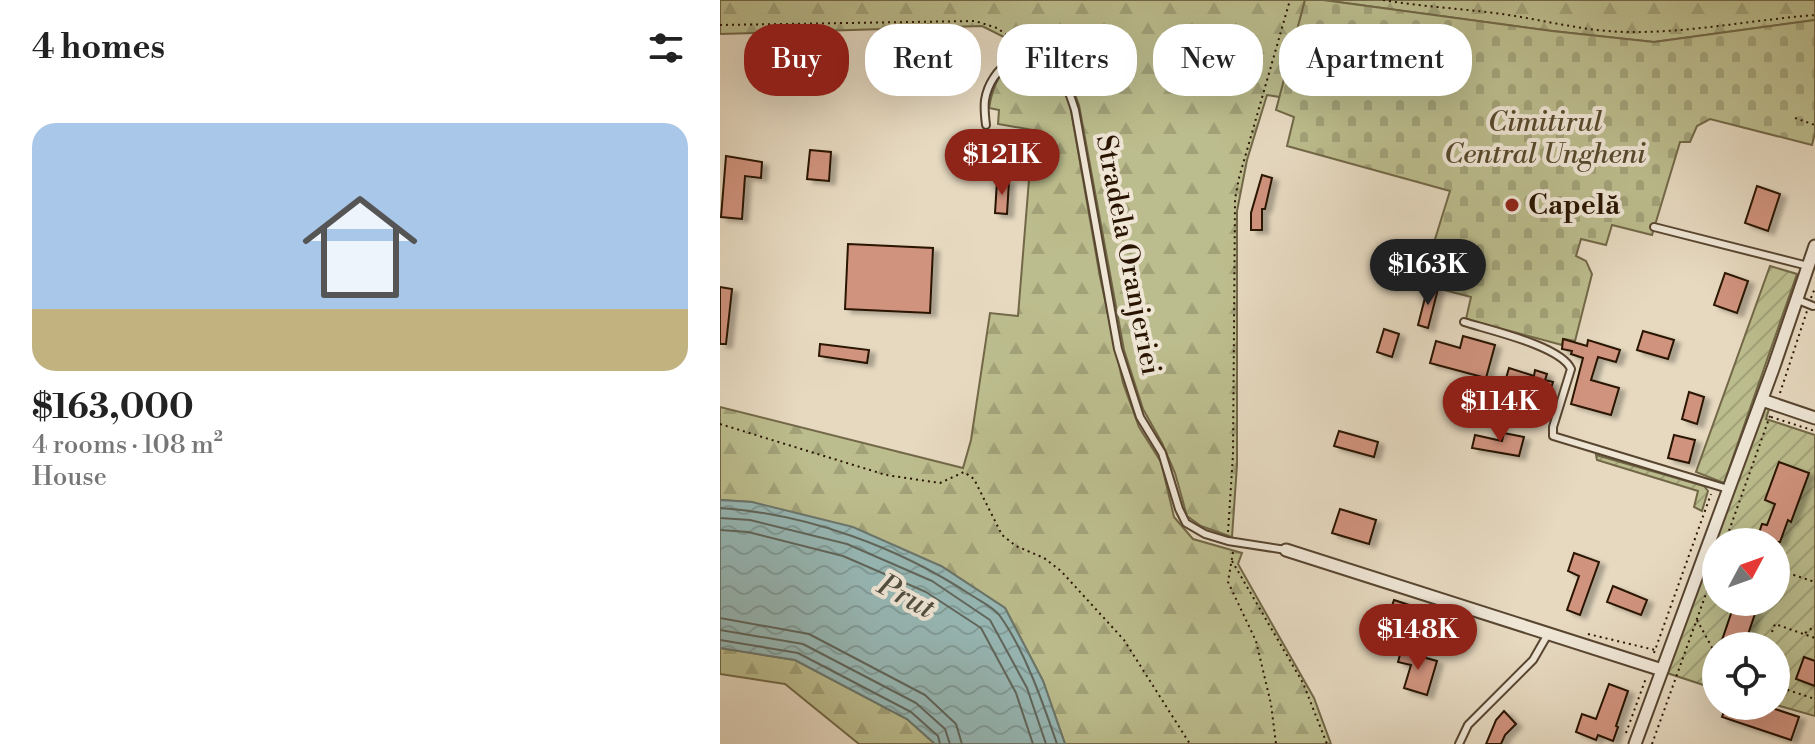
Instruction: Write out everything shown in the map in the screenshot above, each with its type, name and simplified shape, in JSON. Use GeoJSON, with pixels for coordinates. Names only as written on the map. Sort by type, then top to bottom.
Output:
{"type":"FeatureCollection","features":[{"type":"Feature","properties":{"kind":"street"},"geometry":{"type":"LineString","coordinates":[[1635,744],[1762,400],[1815,246]]}},
{"type":"Feature","properties":{"kind":"street"},"geometry":{"type":"LineString","coordinates":[[1762,400],[1815,418]]}},
{"type":"Feature","properties":{"kind":"street","name":"Stradela Oranjeriei"},"geometry":{"type":"LineString","coordinates":[[1286,550],[1662,670]]}},
{"type":"Feature","properties":{"kind":"lane"},"geometry":{"type":"LineString","coordinates":[[986,125],[985,100],[997,74]]}},
{"type":"Feature","properties":{"kind":"lane","name":"Stradela Oranjeriei"},"geometry":{"type":"LineString","coordinates":[[1070,96],[1075,110],[1112,324],[1128,384],[1140,417],[1162,453],[1186,523],[1205,534],[1228,541],[1286,550]]}},
{"type":"Feature","properties":{"kind":"lane"},"geometry":{"type":"LineString","coordinates":[[1654,227],[1808,266]]}},
{"type":"Feature","properties":{"kind":"lane"},"geometry":{"type":"LineString","coordinates":[[1798,300],[1813,306]]}},
{"type":"Feature","properties":{"kind":"lane"},"geometry":{"type":"LineString","coordinates":[[1464,322],[1551,351],[1568,363],[1571,369],[1553,436],[1728,489]]}},
{"type":"Feature","properties":{"kind":"lane"},"geometry":{"type":"LineString","coordinates":[[1459,744],[1468,725],[1533,660],[1548,634]]}},
{"type":"Feature","properties":{"kind":"path"},"geometry":{"type":"LineString","coordinates":[[1228,541],[1233,455],[1235,199],[1290,0]]}},
{"type":"Feature","properties":{"kind":"path"},"geometry":{"type":"LineString","coordinates":[[1383,0],[1610,31],[1689,29],[1815,15]]}},
{"type":"Feature","properties":{"kind":"path"},"geometry":{"type":"LineString","coordinates":[[720,25],[975,21],[997,28]]}},
{"type":"Feature","properties":{"kind":"path"},"geometry":{"type":"LineString","coordinates":[[1795,118],[1815,125]]}},
{"type":"Feature","properties":{"kind":"path"},"geometry":{"type":"LineString","coordinates":[[1770,417],[1815,431]]}},
{"type":"Feature","properties":{"kind":"path"},"geometry":{"type":"LineString","coordinates":[[720,424],[886,475],[940,483],[964,472],[974,479],[1002,535],[1061,571],[1124,640],[1190,744]]}},
{"type":"Feature","properties":{"kind":"path"},"geometry":{"type":"LineString","coordinates":[[1622,744],[1714,485]]}},
{"type":"Feature","properties":{"kind":"path"},"geometry":{"type":"LineString","coordinates":[[1236,543],[1230,559],[1228,582],[1256,641],[1271,704],[1276,744]]}},
{"type":"Feature","properties":{"kind":"path"},"geometry":{"type":"LineString","coordinates":[[1230,559],[1303,683],[1327,744]]}},
{"type":"Feature","properties":{"kind":"path"},"geometry":{"type":"LineString","coordinates":[[1790,574],[1815,582]]}},
{"type":"Feature","properties":{"kind":"path"},"geometry":{"type":"LineString","coordinates":[[1652,744],[1702,605]]}},
{"type":"Feature","properties":{"kind":"path"},"geometry":{"type":"LineString","coordinates":[[1697,619],[1704,632]]}},
{"type":"Feature","properties":{"kind":"path"},"geometry":{"type":"LineString","coordinates":[[1772,632],[1775,624],[1815,638]]}},
{"type":"Feature","properties":{"kind":"path"},"geometry":{"type":"LineString","coordinates":[[1804,634],[1815,626]]}},
{"type":"Feature","properties":{"kind":"path"},"geometry":{"type":"LineString","coordinates":[[1582,632],[1655,650]]}},
{"type":"Feature","properties":{"kind":"path"},"geometry":{"type":"LineString","coordinates":[[1790,691],[1815,699]]}},
{"type":"Feature","properties":{"kind":"green space"},"geometry":{"type":"Polygon","coordinates":[[[720,0],[1305,0],[1299,24],[1279,24],[1280,96],[1280,97],[1267,95],[1247,160],[1237,211],[1237,465],[1232,537],[1201,526],[1187,516],[1175,473],[1143,409],[1124,350],[1075,96],[1137,96],[1137,24],[997,24],[997,34],[981,24],[865,24],[865,30],[849,30],[849,24],[744,24],[744,33],[720,34],[720,0]]]}},
{"type":"Feature","properties":{"kind":"green space","name":"Cimitirul Central Ungheni"},"geometry":{"type":"Polygon","coordinates":[[[1305,0],[1654,42],[1815,20],[1815,133],[1812,145],[1710,119],[1697,126],[1690,142],[1680,142],[1652,235],[1612,225],[1606,245],[1581,239],[1576,256],[1586,261],[1592,274],[1575,341],[1564,339],[1562,345],[1466,319],[1471,297],[1421,284],[1450,191],[1287,146],[1294,117],[1276,110],[1280,96],[1472,96],[1472,24],[1299,24],[1305,0]]]}},
{"type":"Feature","properties":{"kind":"green space"},"geometry":{"type":"Polygon","coordinates":[[[1323,0],[1815,0],[1815,20],[1654,42],[1323,0]]]}},
{"type":"Feature","properties":{"kind":"green space"},"geometry":{"type":"Polygon","coordinates":[[[997,83],[997,96],[1066,96],[1123,383],[1139,427],[1161,462],[1174,517],[1193,539],[1242,553],[1238,564],[1314,698],[1331,744],[1065,744],[1043,681],[1005,608],[941,566],[752,502],[720,500],[720,407],[963,468],[971,440],[990,313],[1018,316],[1033,130],[998,124],[999,110],[989,108],[997,83]]]}},
{"type":"Feature","properties":{"kind":"green space"},"geometry":{"type":"Polygon","coordinates":[[[1770,266],[1797,274],[1724,483],[1696,472],[1770,266]]]}},
{"type":"Feature","properties":{"kind":"green space"},"geometry":{"type":"Polygon","coordinates":[[[1762,407],[1769,409],[1766,419],[1815,435],[1815,716],[1790,709],[1790,632],[1702,632],[1702,684],[1667,673],[1702,575],[1702,616],[1790,616],[1790,528],[1719,528],[1762,407]]]}},
{"type":"Feature","properties":{"kind":"green space"},"geometry":{"type":"Polygon","coordinates":[[[1596,455],[1704,486],[1708,491],[1702,511],[1694,507],[1698,491],[1597,460],[1596,455]]]}},
{"type":"Feature","properties":{"kind":"green space"},"geometry":{"type":"Polygon","coordinates":[[[720,648],[795,660],[907,719],[935,744],[859,744],[785,684],[720,674],[720,648]]]}},
{"type":"Feature","properties":{"kind":"water","name":"Prut"},"geometry":{"type":"Polygon","coordinates":[[[720,500],[752,502],[853,527],[941,566],[1005,608],[1043,681],[1065,744],[935,744],[907,719],[795,660],[720,648],[720,500]]]}},
{"type":"Feature","properties":{"kind":"building"},"geometry":{"type":"Polygon","coordinates":[[[810,150],[831,152],[829,181],[807,179],[810,150]]]}},
{"type":"Feature","properties":{"kind":"building"},"geometry":{"type":"Polygon","coordinates":[[[726,156],[762,162],[761,178],[745,176],[742,219],[721,217],[726,156]]]}},
{"type":"Feature","properties":{"kind":"building"},"geometry":{"type":"Polygon","coordinates":[[[1262,175],[1272,178],[1265,209],[1262,209],[1262,230],[1251,230],[1251,213],[1262,175]]]}},
{"type":"Feature","properties":{"kind":"building"},"geometry":{"type":"Polygon","coordinates":[[[997,181],[1009,181],[1007,214],[995,213],[997,181]]]}},
{"type":"Feature","properties":{"kind":"building"},"geometry":{"type":"Polygon","coordinates":[[[1757,186],[1780,194],[1768,231],[1745,223],[1757,186]]]}},
{"type":"Feature","properties":{"kind":"building"},"geometry":{"type":"Polygon","coordinates":[[[848,244],[933,248],[930,313],[845,309],[848,244]]]}},
{"type":"Feature","properties":{"kind":"building"},"geometry":{"type":"Polygon","coordinates":[[[1725,273],[1748,281],[1737,313],[1714,305],[1725,273]]]}},
{"type":"Feature","properties":{"kind":"building"},"geometry":{"type":"Polygon","coordinates":[[[1428,286],[1438,289],[1428,328],[1418,325],[1428,286]]]}},
{"type":"Feature","properties":{"kind":"building"},"geometry":{"type":"Polygon","coordinates":[[[720,287],[732,289],[726,344],[720,344],[720,287]]]}},
{"type":"Feature","properties":{"kind":"building"},"geometry":{"type":"Polygon","coordinates":[[[1384,329],[1399,334],[1392,357],[1377,352],[1384,329]]]}},
{"type":"Feature","properties":{"kind":"building"},"geometry":{"type":"Polygon","coordinates":[[[1643,331],[1674,340],[1668,359],[1637,350],[1643,331]]]}},
{"type":"Feature","properties":{"kind":"building"},"geometry":{"type":"Polygon","coordinates":[[[1463,336],[1495,345],[1486,378],[1430,363],[1436,341],[1460,348],[1463,336]]]}},
{"type":"Feature","properties":{"kind":"building"},"geometry":{"type":"Polygon","coordinates":[[[1563,339],[1587,346],[1588,340],[1620,350],[1616,362],[1598,357],[1591,380],[1619,388],[1611,415],[1571,404],[1583,358],[1562,349],[1563,339]]]}},
{"type":"Feature","properties":{"kind":"building"},"geometry":{"type":"Polygon","coordinates":[[[820,344],[869,350],[867,363],[819,356],[820,344]]]}},
{"type":"Feature","properties":{"kind":"building"},"geometry":{"type":"Polygon","coordinates":[[[1509,368],[1534,376],[1535,370],[1547,374],[1545,380],[1553,382],[1548,397],[1521,388],[1516,404],[1525,407],[1521,419],[1503,414],[1510,394],[1502,392],[1509,368]]]}},
{"type":"Feature","properties":{"kind":"building"},"geometry":{"type":"Polygon","coordinates":[[[1689,392],[1704,397],[1697,424],[1682,419],[1689,392]]]}},
{"type":"Feature","properties":{"kind":"building"},"geometry":{"type":"Polygon","coordinates":[[[1339,431],[1378,442],[1374,457],[1334,446],[1339,431]]]}},
{"type":"Feature","properties":{"kind":"building"},"geometry":{"type":"Polygon","coordinates":[[[1504,433],[1524,437],[1519,456],[1472,448],[1475,435],[1502,441],[1504,433]]]}},
{"type":"Feature","properties":{"kind":"building"},"geometry":{"type":"Polygon","coordinates":[[[1674,435],[1695,440],[1689,463],[1668,458],[1674,435]]]}},
{"type":"Feature","properties":{"kind":"building"},"geometry":{"type":"Polygon","coordinates":[[[1779,462],[1809,473],[1791,522],[1788,520],[1785,528],[1761,528],[1762,524],[1767,525],[1775,504],[1765,500],[1779,462]]]}},
{"type":"Feature","properties":{"kind":"building"},"geometry":{"type":"Polygon","coordinates":[[[1340,509],[1376,520],[1369,544],[1332,533],[1340,509]]]}},
{"type":"Feature","properties":{"kind":"building"},"geometry":{"type":"Polygon","coordinates":[[[1574,553],[1599,562],[1580,615],[1567,610],[1579,576],[1568,571],[1574,553]]]}},
{"type":"Feature","properties":{"kind":"building"},"geometry":{"type":"Polygon","coordinates":[[[1613,586],[1647,600],[1641,615],[1607,602],[1613,586]]]}},
{"type":"Feature","properties":{"kind":"building"},"geometry":{"type":"Polygon","coordinates":[[[1394,600],[1464,623],[1460,636],[1389,614],[1394,600]]]}},
{"type":"Feature","properties":{"kind":"building"},"geometry":{"type":"Polygon","coordinates":[[[1730,616],[1754,616],[1749,632],[1725,632],[1730,616]]]}},
{"type":"Feature","properties":{"kind":"building"},"geometry":{"type":"Polygon","coordinates":[[[1401,651],[1437,661],[1427,695],[1404,688],[1411,665],[1398,662],[1401,651]]]}},
{"type":"Feature","properties":{"kind":"building"},"geometry":{"type":"Polygon","coordinates":[[[1804,657],[1815,661],[1815,686],[1796,679],[1804,657]]]}},
{"type":"Feature","properties":{"kind":"building"},"geometry":{"type":"Polygon","coordinates":[[[1609,684],[1628,691],[1613,741],[1598,735],[1596,740],[1576,732],[1582,714],[1596,719],[1609,684]]]}},
{"type":"Feature","properties":{"kind":"building"},"geometry":{"type":"Polygon","coordinates":[[[1504,711],[1516,724],[1501,744],[1486,744],[1496,720],[1504,711]]]}},
{"type":"Feature","properties":{"kind":"building"},"geometry":{"type":"Polygon","coordinates":[[[1790,714],[1799,717],[1791,740],[1731,720],[1790,720],[1790,714]]]}},
{"type":"Feature","properties":{"kind":"place","name":"Capelă"},"geometry":{"type":"Point","coordinates":[1512,205]}}]}
